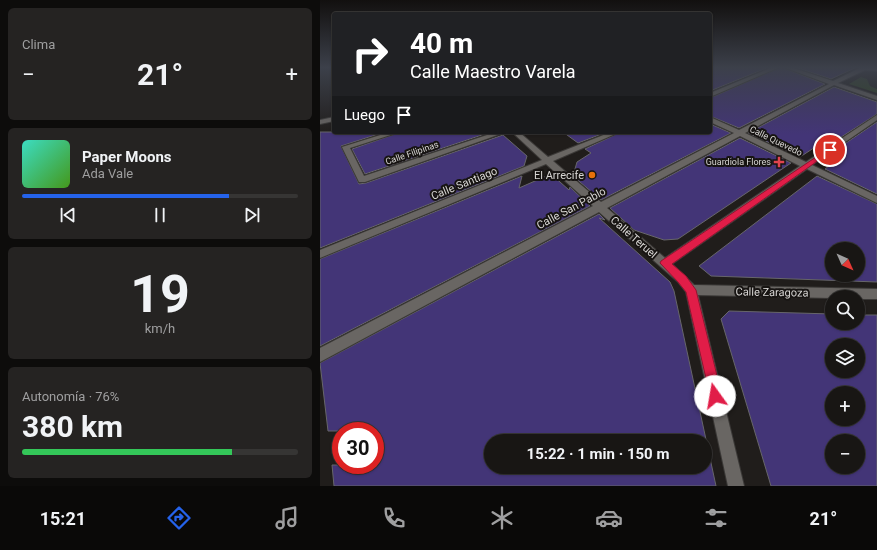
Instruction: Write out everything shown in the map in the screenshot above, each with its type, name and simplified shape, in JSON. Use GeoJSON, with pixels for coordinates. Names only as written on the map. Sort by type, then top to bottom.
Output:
{"type":"FeatureCollection","features":[{"type":"Feature","properties":{"kind":"street","name":"Calle San Pablo"},"geometry":{"type":"LineString","coordinates":[[320,355],[821,90]]}},
{"type":"Feature","properties":{"kind":"street"},"geometry":{"type":"LineString","coordinates":[[853,90],[877,98]]}},
{"type":"Feature","properties":{"kind":"street"},"geometry":{"type":"LineString","coordinates":[[665,263],[877,117]]}},
{"type":"Feature","properties":{"kind":"street"},"geometry":{"type":"LineString","coordinates":[[320,122],[332,119]]}},
{"type":"Feature","properties":{"kind":"street","name":"Calle Quevedo"},"geometry":{"type":"LineString","coordinates":[[712,120],[806,167],[877,200]]}},
{"type":"Feature","properties":{"kind":"street","name":"Calle Filipinas"},"geometry":{"type":"LineString","coordinates":[[390,134],[346,147],[362,180],[497,134]]}},
{"type":"Feature","properties":{"kind":"street","name":"Calle Teruel"},"geometry":{"type":"LineString","coordinates":[[517,134],[599,207],[665,263],[691,290],[736,486]]}},
{"type":"Feature","properties":{"kind":"street","name":"Calle Santiago"},"geometry":{"type":"LineString","coordinates":[[320,254],[612,134]]}},
{"type":"Feature","properties":{"kind":"street","name":"Calle Zaragoza"},"geometry":{"type":"LineString","coordinates":[[691,290],[877,294]]}},
{"type":"Feature","properties":{"kind":"green space"},"geometry":{"type":"Polygon","coordinates":[[[867,90],[877,90],[877,93],[867,90]]]}},
{"type":"Feature","properties":{"kind":"building"},"geometry":{"type":"Polygon","coordinates":[[[729,90],[814,90],[739,128],[712,117],[712,97],[729,90]]]}},
{"type":"Feature","properties":{"kind":"building"},"geometry":{"type":"Polygon","coordinates":[[[829,90],[842,90],[877,102],[877,114],[832,143],[829,138],[800,157],[748,133],[829,90]]]}},
{"type":"Feature","properties":{"kind":"building"},"geometry":{"type":"Polygon","coordinates":[[[877,122],[877,194],[825,169],[842,156],[837,149],[877,122]]]}},
{"type":"Feature","properties":{"kind":"building"},"geometry":{"type":"Polygon","coordinates":[[[712,125],[731,133],[601,200],[573,176],[577,162],[591,153],[585,149],[617,134],[712,134],[712,125]]]}},
{"type":"Feature","properties":{"kind":"building"},"geometry":{"type":"Polygon","coordinates":[[[320,132],[332,132],[332,134],[379,134],[341,146],[359,184],[366,183],[503,135],[527,156],[524,166],[320,248],[320,132]]]}},
{"type":"Feature","properties":{"kind":"building"},"geometry":{"type":"Polygon","coordinates":[[[395,134],[485,134],[365,174],[352,149],[395,134]]]}},
{"type":"Feature","properties":{"kind":"building"},"geometry":{"type":"Polygon","coordinates":[[[566,134],[602,134],[578,143],[566,134]]]}},
{"type":"Feature","properties":{"kind":"building"},"geometry":{"type":"Polygon","coordinates":[[[740,138],[791,163],[678,239],[664,240],[634,230],[610,208],[740,138]]]}},
{"type":"Feature","properties":{"kind":"building"},"geometry":{"type":"Polygon","coordinates":[[[551,174],[569,190],[570,187],[590,206],[320,346],[320,259],[522,176],[519,188],[551,174]]]}},
{"type":"Feature","properties":{"kind":"building"},"geometry":{"type":"Polygon","coordinates":[[[817,176],[877,204],[877,282],[865,282],[865,242],[825,242],[825,280],[711,276],[699,266],[817,176]]]}},
{"type":"Feature","properties":{"kind":"building"},"geometry":{"type":"Polygon","coordinates":[[[599,214],[605,220],[599,218],[670,282],[674,291],[705,434],[484,434],[484,474],[712,474],[712,467],[716,486],[334,486],[333,474],[384,474],[384,422],[332,422],[332,431],[328,431],[320,363],[599,214]]]}},
{"type":"Feature","properties":{"kind":"building"},"geometry":{"type":"Polygon","coordinates":[[[729,311],[825,314],[825,330],[865,330],[865,315],[877,315],[877,486],[771,486],[721,319],[729,311]]]}},
{"type":"Feature","properties":{"kind":"place","name":"Guardiola Flores"},"geometry":{"type":"Point","coordinates":[779,162]}},
{"type":"Feature","properties":{"kind":"place","name":"El Arrecife"},"geometry":{"type":"Point","coordinates":[592,175]}},
{"type":"Feature","properties":{"kind":"route"},"geometry":{"type":"LineString","coordinates":[[715,396],[691,290],[665,263],[830,150]]}}]}
